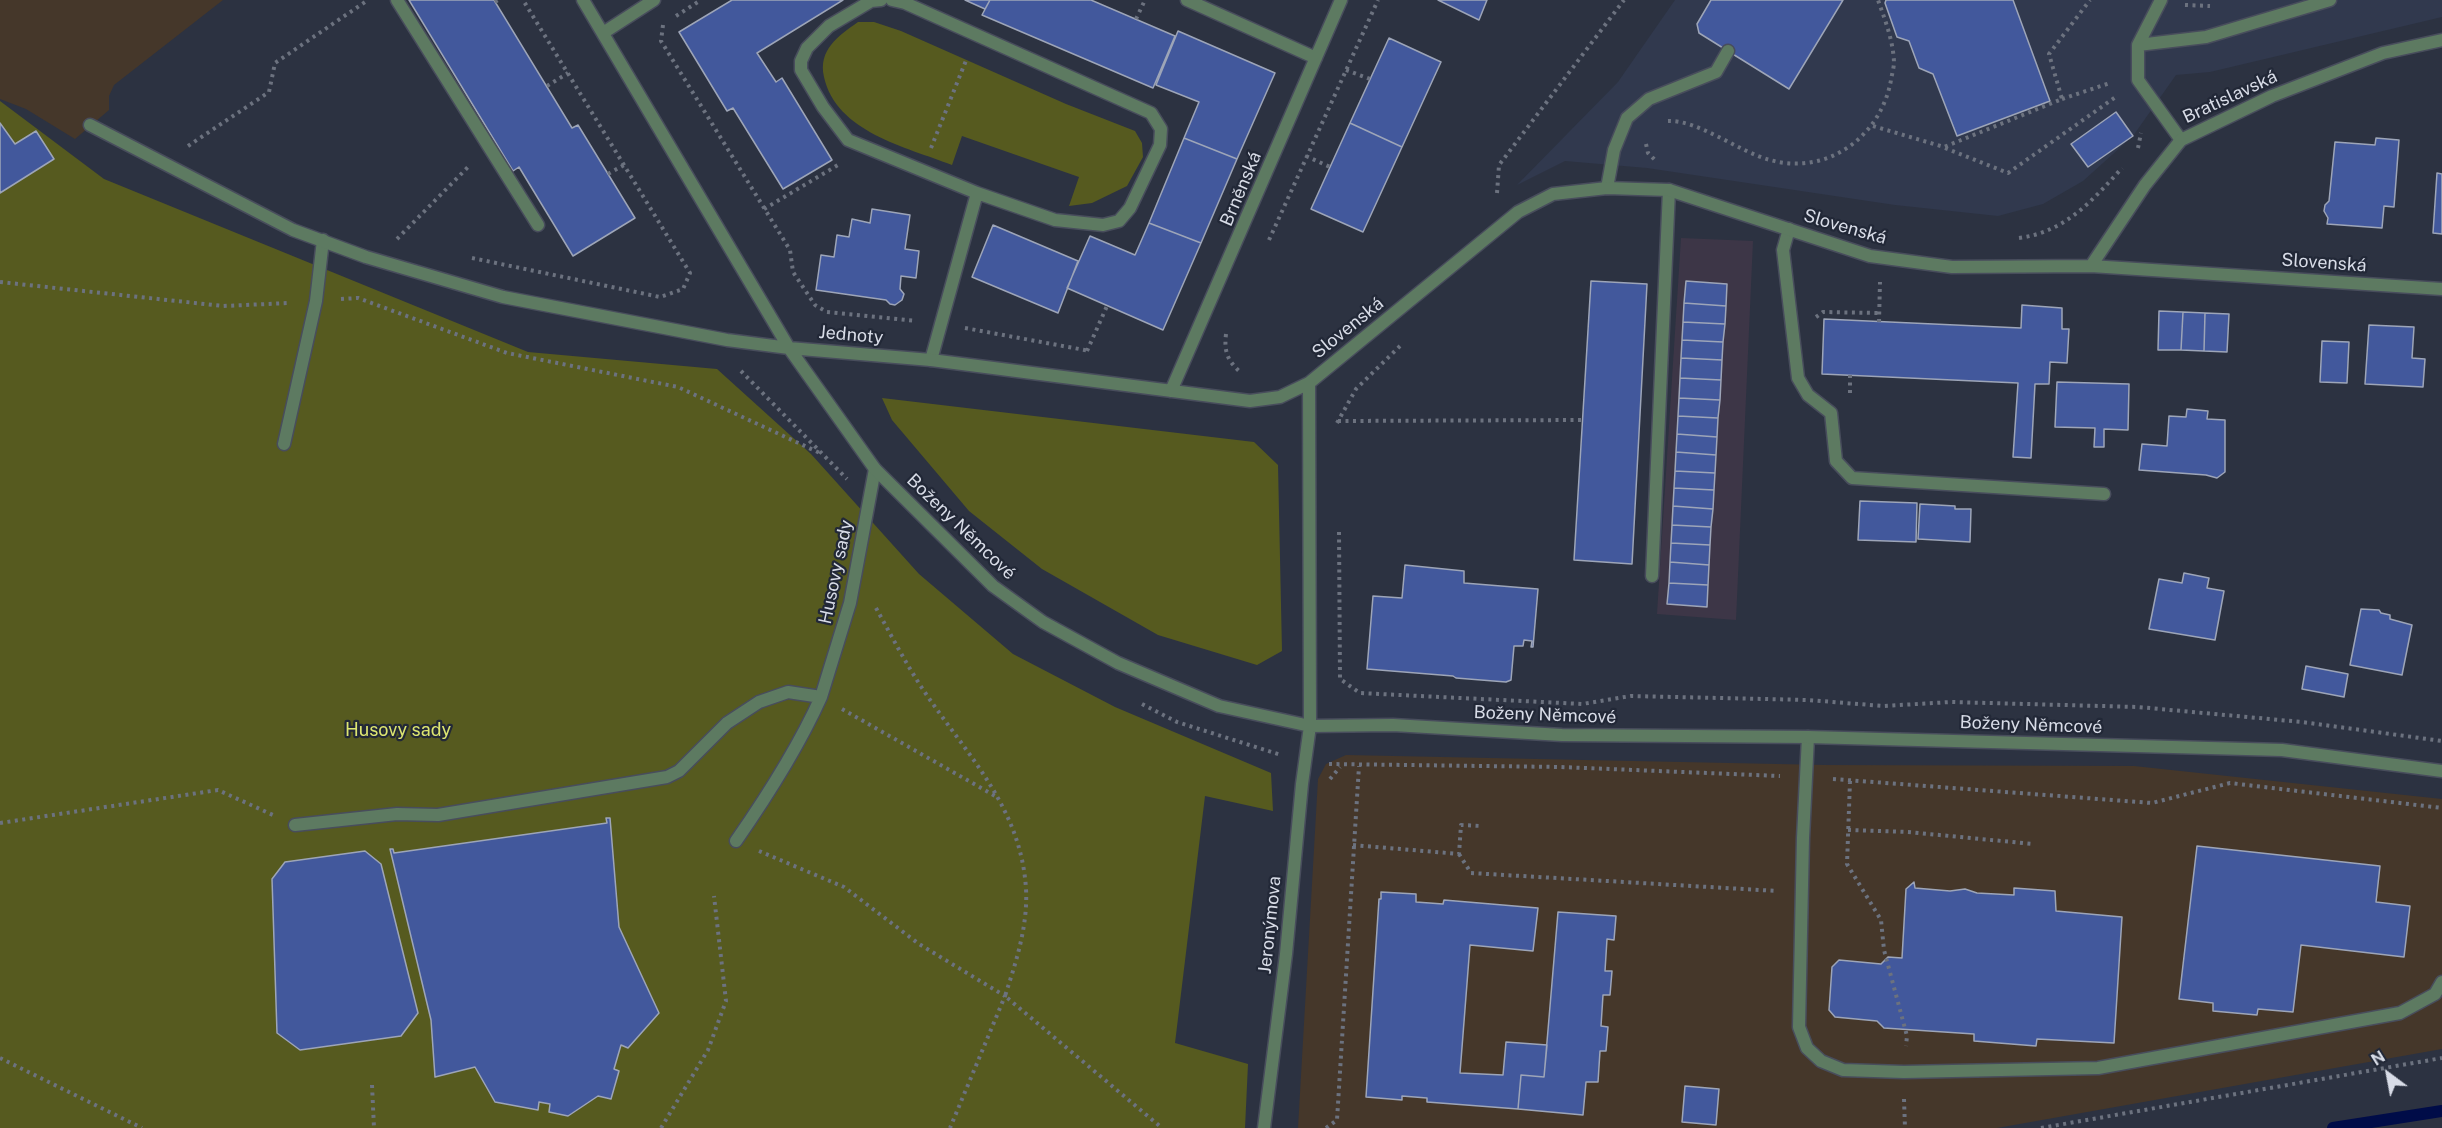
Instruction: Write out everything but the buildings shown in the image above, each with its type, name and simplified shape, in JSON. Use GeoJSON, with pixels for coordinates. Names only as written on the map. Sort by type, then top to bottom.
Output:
{"type":"FeatureCollection","features":[{"type":"Feature","properties":{"kind":"street"},"geometry":{"type":"LineString","coordinates":[[397,0],[538,225]]}},
{"type":"Feature","properties":{"kind":"street"},"geometry":{"type":"LineString","coordinates":[[584,0],[789,348]]}},
{"type":"Feature","properties":{"kind":"street"},"geometry":{"type":"LineString","coordinates":[[603,33],[654,0]]}},
{"type":"Feature","properties":{"kind":"street"},"geometry":{"type":"LineString","coordinates":[[881,0],[871,1],[829,26],[807,48],[801,61],[801,70],[823,107],[848,140],[977,193],[1055,220],[1103,225],[1119,221],[1130,208],[1160,145],[1161,129],[1151,114],[905,3],[892,0]]}},
{"type":"Feature","properties":{"kind":"street"},"geometry":{"type":"LineString","coordinates":[[1187,0],[1316,58]]}},
{"type":"Feature","properties":{"kind":"street","name":"Brněnská"},"geometry":{"type":"LineString","coordinates":[[1171,392],[1341,0]]}},
{"type":"Feature","properties":{"kind":"street"},"geometry":{"type":"LineString","coordinates":[[2138,45],[2206,37],[2330,0]]}},
{"type":"Feature","properties":{"kind":"street"},"geometry":{"type":"LineString","coordinates":[[2161,1],[2138,45],[2138,80],[2181,140]]}},
{"type":"Feature","properties":{"kind":"street","name":"Bratislavská"},"geometry":{"type":"LineString","coordinates":[[2091,266],[2145,185],[2181,140],[2272,96],[2383,53],[2442,40]]}},
{"type":"Feature","properties":{"kind":"street"},"geometry":{"type":"LineString","coordinates":[[1607,188],[1614,150],[1628,118],[1648,99],[1716,72],[1728,51]]}},
{"type":"Feature","properties":{"kind":"street","name":"Jednoty"},"geometry":{"type":"LineString","coordinates":[[90,125],[293,230],[366,257],[503,297],[727,340],[789,348],[931,360],[1250,401],[1280,398],[1309,383]]}},
{"type":"Feature","properties":{"kind":"street","name":"Slovenská"},"geometry":{"type":"LineString","coordinates":[[1309,383],[1518,212],[1553,194],[1607,188],[1669,190],[1870,256],[1952,267],[2091,266],[2442,289]]}},
{"type":"Feature","properties":{"kind":"street"},"geometry":{"type":"LineString","coordinates":[[1652,576],[1669,190]]}},
{"type":"Feature","properties":{"kind":"street"},"geometry":{"type":"LineString","coordinates":[[931,360],[977,193]]}},
{"type":"Feature","properties":{"kind":"street"},"geometry":{"type":"LineString","coordinates":[[1789,229],[1783,250],[1798,378],[1808,395],[1831,413],[1836,461],[1852,478],[2104,494]]}},
{"type":"Feature","properties":{"kind":"street"},"geometry":{"type":"LineString","coordinates":[[284,444],[316,301],[323,240]]}},
{"type":"Feature","properties":{"kind":"street","name":"Boženy Němcové"},"geometry":{"type":"LineString","coordinates":[[789,348],[875,469],[993,586],[1043,622],[1118,663],[1219,706],[1310,726],[1393,725],[1562,735],[1808,737],[2282,750],[2442,771]]}},
{"type":"Feature","properties":{"kind":"street","name":"Jeronýmova"},"geometry":{"type":"LineString","coordinates":[[1264,1128],[1286,954],[1302,784],[1310,726],[1309,383]]}},
{"type":"Feature","properties":{"kind":"street","name":"Husovy sady"},"geometry":{"type":"LineString","coordinates":[[736,841],[772,789],[808,726],[821,697],[850,603],[875,469]]}},
{"type":"Feature","properties":{"kind":"street"},"geometry":{"type":"LineString","coordinates":[[295,825],[398,814],[438,815],[667,777],[680,771],[727,723],[759,702],[788,692],[821,697]]}},
{"type":"Feature","properties":{"kind":"street"},"geometry":{"type":"LineString","coordinates":[[1808,737],[1799,1027],[1807,1048],[1821,1061],[1843,1070],[1904,1072],[2098,1068],[2400,1013],[2435,994],[2442,982]]}},
{"type":"Feature","properties":{"kind":"path"},"geometry":{"type":"LineString","coordinates":[[195,153],[185,148],[269,92],[275,63],[368,0]]}},
{"type":"Feature","properties":{"kind":"path"},"geometry":{"type":"LineString","coordinates":[[464,256],[660,297],[683,290],[690,273],[523,0]]}},
{"type":"Feature","properties":{"kind":"path"},"geometry":{"type":"LineString","coordinates":[[701,0],[662,26],[661,41],[790,250],[793,272],[814,305],[827,312],[941,324],[1096,352]]}},
{"type":"Feature","properties":{"kind":"path"},"geometry":{"type":"LineString","coordinates":[[1136,19],[1145,0]]}},
{"type":"Feature","properties":{"kind":"path"},"geometry":{"type":"LineString","coordinates":[[1267,243],[1378,0]]}},
{"type":"Feature","properties":{"kind":"path"},"geometry":{"type":"LineString","coordinates":[[1490,198],[1498,192],[1499,165],[1624,0]]}},
{"type":"Feature","properties":{"kind":"path"},"geometry":{"type":"LineString","coordinates":[[1661,123],[1682,122],[1743,151],[1783,163],[1806,163],[1832,156],[1849,146],[1873,126],[1888,97],[1894,63],[1890,33],[1878,0]]}},
{"type":"Feature","properties":{"kind":"path"},"geometry":{"type":"LineString","coordinates":[[2062,99],[2049,54],[2090,0]]}},
{"type":"Feature","properties":{"kind":"path"},"geometry":{"type":"LineString","coordinates":[[2161,1],[2198,7],[2221,6]]}},
{"type":"Feature","properties":{"kind":"path"},"geometry":{"type":"LineString","coordinates":[[922,169],[976,36]]}},
{"type":"Feature","properties":{"kind":"path"},"geometry":{"type":"LineString","coordinates":[[1346,70],[1370,79]]}},
{"type":"Feature","properties":{"kind":"path"},"geometry":{"type":"LineString","coordinates":[[546,86],[568,73]]}},
{"type":"Feature","properties":{"kind":"path"},"geometry":{"type":"LineString","coordinates":[[1944,147],[2109,82],[2123,105]]}},
{"type":"Feature","properties":{"kind":"path"},"geometry":{"type":"LineString","coordinates":[[1873,126],[1944,147],[2008,173],[2118,97]]}},
{"type":"Feature","properties":{"kind":"path"},"geometry":{"type":"LineString","coordinates":[[2133,156],[2142,135],[2138,128]]}},
{"type":"Feature","properties":{"kind":"path"},"geometry":{"type":"LineString","coordinates":[[1648,137],[1646,143],[1648,153],[1654,161],[1661,164]]}},
{"type":"Feature","properties":{"kind":"path"},"geometry":{"type":"LineString","coordinates":[[764,209],[844,162],[855,142]]}},
{"type":"Feature","properties":{"kind":"path"},"geometry":{"type":"LineString","coordinates":[[406,244],[395,242],[488,147]]}},
{"type":"Feature","properties":{"kind":"path"},"geometry":{"type":"LineString","coordinates":[[1306,156],[1330,167]]}},
{"type":"Feature","properties":{"kind":"path"},"geometry":{"type":"LineString","coordinates":[[2014,239],[2037,236],[2054,229],[2077,213],[2128,162]]}},
{"type":"Feature","properties":{"kind":"path"},"geometry":{"type":"LineString","coordinates":[[608,174],[624,165]]}},
{"type":"Feature","properties":{"kind":"path"},"geometry":{"type":"LineString","coordinates":[[1878,275],[1879,322]]}},
{"type":"Feature","properties":{"kind":"path"},"geometry":{"type":"LineString","coordinates":[[0,282],[224,306],[358,298],[507,353],[678,387],[826,456]]}},
{"type":"Feature","properties":{"kind":"path"},"geometry":{"type":"LineString","coordinates":[[1087,351],[1107,306]]}},
{"type":"Feature","properties":{"kind":"path"},"geometry":{"type":"LineString","coordinates":[[1814,319],[1823,312],[1879,313]]}},
{"type":"Feature","properties":{"kind":"path"},"geometry":{"type":"LineString","coordinates":[[1230,324],[1226,334],[1225,348],[1229,361],[1244,375]]}},
{"type":"Feature","properties":{"kind":"path"},"geometry":{"type":"LineString","coordinates":[[1337,433],[1337,421],[1356,389],[1401,345]]}},
{"type":"Feature","properties":{"kind":"path"},"geometry":{"type":"LineString","coordinates":[[1850,375],[1850,395]]}},
{"type":"Feature","properties":{"kind":"path"},"geometry":{"type":"LineString","coordinates":[[1337,421],[1583,420]]}},
{"type":"Feature","properties":{"kind":"path"},"geometry":{"type":"LineString","coordinates":[[1338,527],[1341,679],[1360,693],[1582,704],[1631,696],[1808,700],[1883,706],[1951,702],[2138,707],[2302,722],[2442,741]]}},
{"type":"Feature","properties":{"kind":"path"},"geometry":{"type":"LineString","coordinates":[[856,574],[921,687],[1000,799],[1020,851],[1026,890],[1021,944],[1005,996],[950,1128]]}},
{"type":"Feature","properties":{"kind":"path"},"geometry":{"type":"LineString","coordinates":[[821,697],[1000,799]]}},
{"type":"Feature","properties":{"kind":"path"},"geometry":{"type":"LineString","coordinates":[[1341,766],[1561,767],[1806,777],[2152,803],[2230,783],[2442,808]]}},
{"type":"Feature","properties":{"kind":"path"},"geometry":{"type":"LineString","coordinates":[[1326,1128],[1337,1120],[1359,766]]}},
{"type":"Feature","properties":{"kind":"path"},"geometry":{"type":"LineString","coordinates":[[1850,781],[1847,864],[1881,920],[1884,950],[1907,1036],[1904,1072]]}},
{"type":"Feature","properties":{"kind":"path"},"geometry":{"type":"LineString","coordinates":[[0,823],[218,790],[295,825]]}},
{"type":"Feature","properties":{"kind":"path"},"geometry":{"type":"LineString","coordinates":[[1481,826],[1461,825],[1459,854],[1471,873],[1779,891]]}},
{"type":"Feature","properties":{"kind":"path"},"geometry":{"type":"LineString","coordinates":[[1848,830],[1908,832],[2033,844]]}},
{"type":"Feature","properties":{"kind":"path"},"geometry":{"type":"LineString","coordinates":[[736,841],[844,887],[918,944],[1005,996],[1162,1128]]}},
{"type":"Feature","properties":{"kind":"path"},"geometry":{"type":"LineString","coordinates":[[1353,845],[1459,854]]}},
{"type":"Feature","properties":{"kind":"path"},"geometry":{"type":"LineString","coordinates":[[661,1128],[708,1050],[726,1001],[714,896]]}},
{"type":"Feature","properties":{"kind":"path"},"geometry":{"type":"LineString","coordinates":[[0,1058],[142,1128]]}},
{"type":"Feature","properties":{"kind":"path"},"geometry":{"type":"LineString","coordinates":[[2041,1128],[2442,1058]]}},
{"type":"Feature","properties":{"kind":"path"},"geometry":{"type":"LineString","coordinates":[[372,1085],[374,1128]]}},
{"type":"Feature","properties":{"kind":"path"},"geometry":{"type":"LineString","coordinates":[[1903,1119],[1905,1128]]}},
{"type":"Feature","properties":{"kind":"shaded area"},"geometry":{"type":"Polygon","coordinates":[[[0,0],[223,0],[114,85],[109,96],[109,110],[75,139],[26,109],[0,99],[0,0]]]}},
{"type":"Feature","properties":{"kind":"shaded area"},"geometry":{"type":"Polygon","coordinates":[[[1675,0],[2442,0],[2442,17],[2210,72],[2176,75],[2133,136],[2083,181],[2043,204],[1998,216],[1895,205],[1647,168],[1565,161],[1517,185],[1618,82],[1675,0]]]}},
{"type":"Feature","properties":{"kind":"shaded area"},"geometry":{"type":"Polygon","coordinates":[[[1681,238],[1753,241],[1736,620],[1657,614],[1681,238]]]}},
{"type":"Feature","properties":{"kind":"shaded area"},"geometry":{"type":"Polygon","coordinates":[[[1346,755],[1825,765],[2134,766],[2442,799],[2442,1049],[1997,1128],[1298,1128],[1318,779],[1326,764],[1346,755]]]}},
{"type":"Feature","properties":{"kind":"green space"},"geometry":{"type":"Polygon","coordinates":[[[858,22],[874,22],[901,31],[1066,104],[1135,131],[1142,143],[1143,157],[1127,186],[1092,203],[1069,206],[1079,177],[962,136],[952,165],[875,135],[843,111],[831,96],[824,77],[823,67],[827,51],[837,38],[858,22]]]}},
{"type":"Feature","properties":{"kind":"green space","name":"Husovy sady"},"geometry":{"type":"Polygon","coordinates":[[[0,101],[104,179],[528,352],[717,369],[811,454],[919,574],[1013,654],[1115,707],[1271,773],[1273,811],[1205,796],[1175,1043],[1248,1064],[1245,1128],[0,1128],[0,101]]]}},
{"type":"Feature","properties":{"kind":"green space"},"geometry":{"type":"Polygon","coordinates":[[[882,398],[1254,442],[1278,465],[1282,651],[1257,665],[1158,635],[1042,569],[969,511],[892,420],[882,398]]]}},
{"type":"Feature","properties":{"kind":"waterway"},"geometry":{"type":"LineString","coordinates":[[2333,1128],[2442,1111]]}}]}
